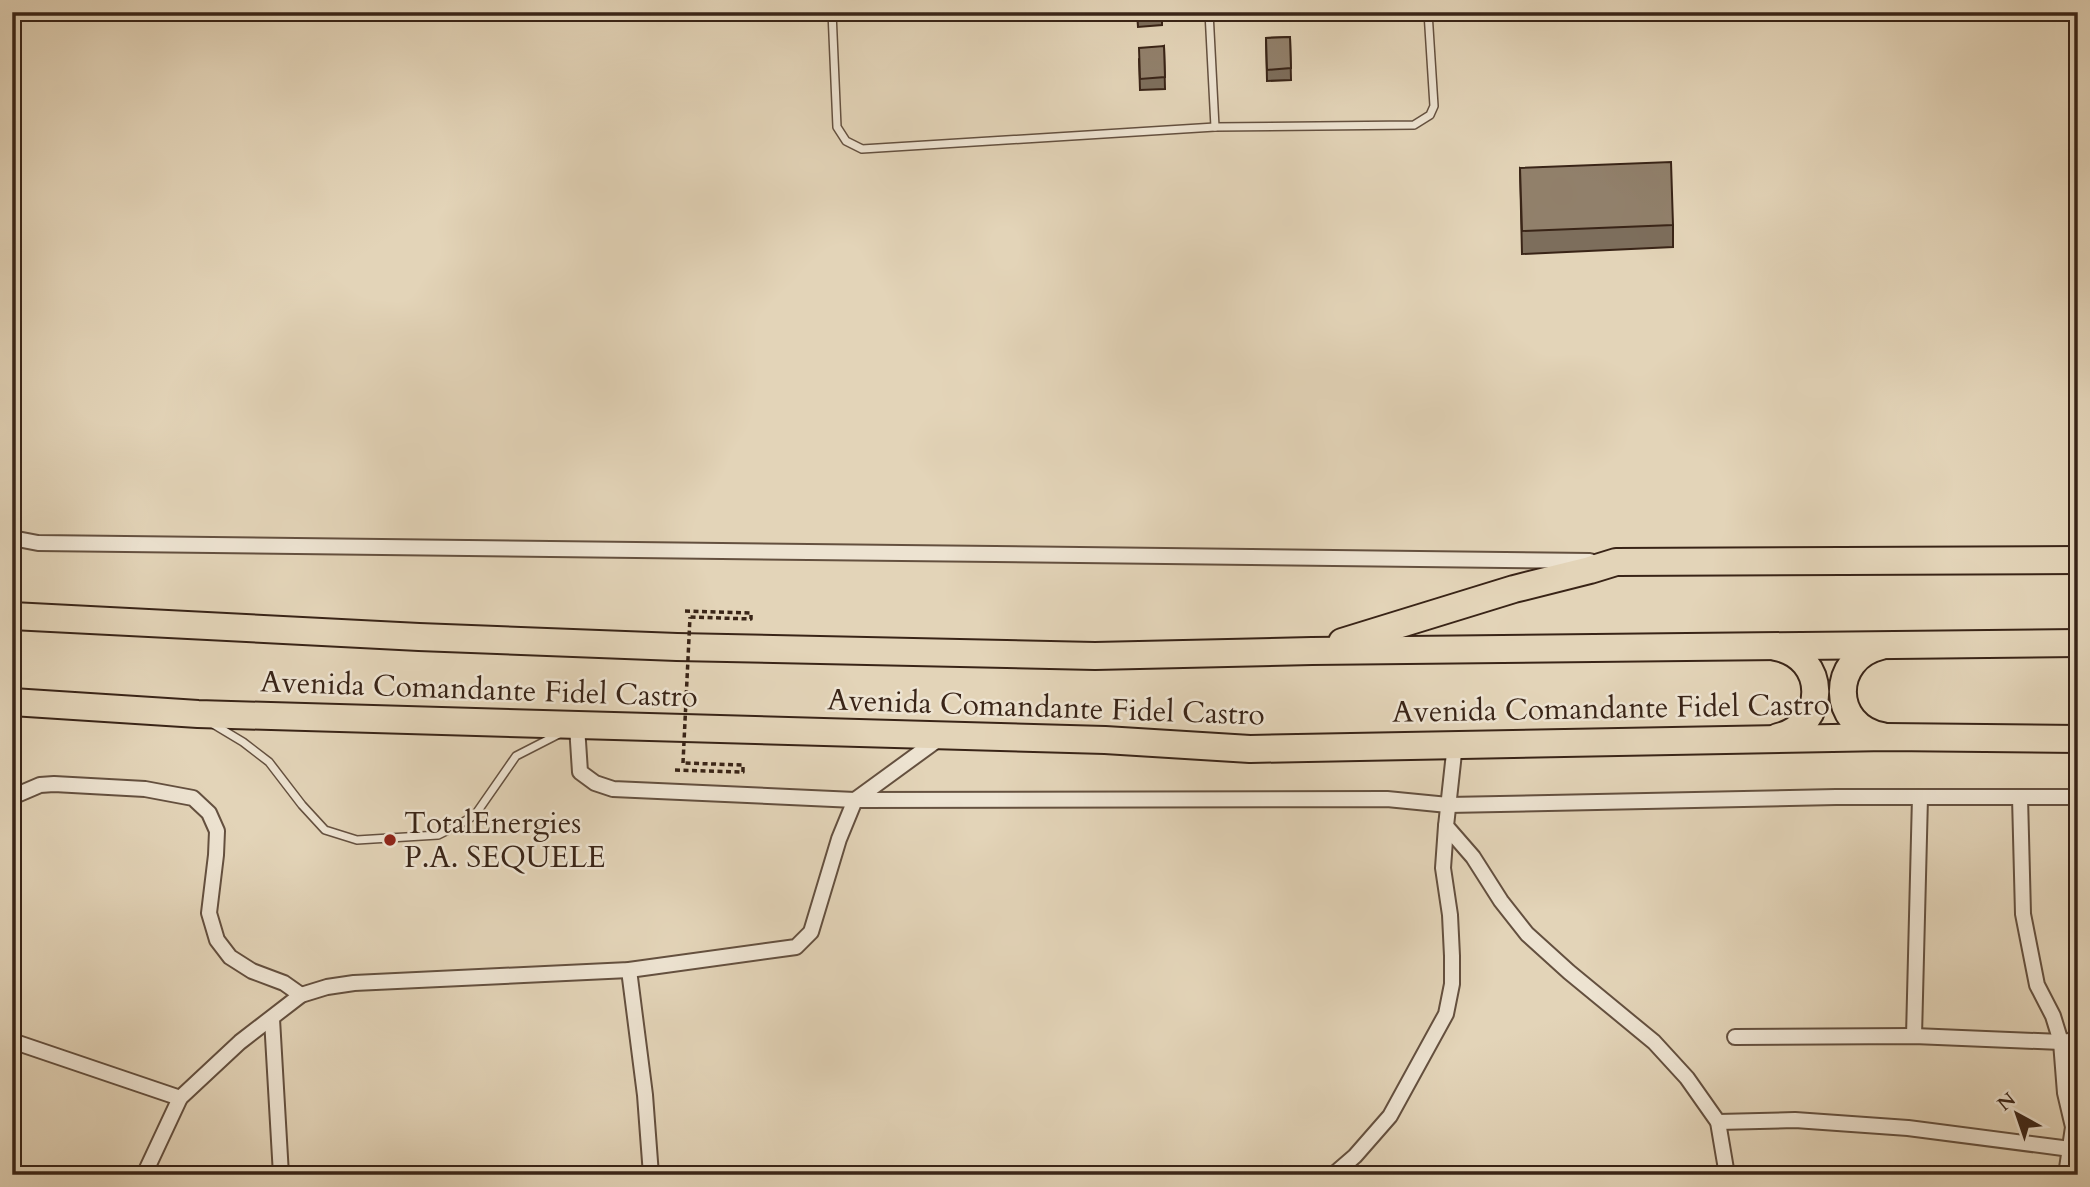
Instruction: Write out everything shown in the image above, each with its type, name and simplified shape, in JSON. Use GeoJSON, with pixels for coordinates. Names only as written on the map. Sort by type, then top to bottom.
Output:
{"type":"FeatureCollection","features":[{"type":"Feature","properties":{"kind":"highway"},"geometry":{"type":"LineString","coordinates":[[1312,651],[1514,589],[1616,562],[2078,560]]}},
{"type":"Feature","properties":{"kind":"highway","name":"Avenida Comandante Fidel Castro"},"geometry":{"type":"LineString","coordinates":[[12,616],[392,636],[677,647],[1095,656],[1312,651],[2078,643]]}},
{"type":"Feature","properties":{"kind":"highway"},"geometry":{"type":"LineString","coordinates":[[1886,645],[1872,648],[1853,662],[1845,675],[1842,691],[1845,706],[1853,720],[1871,734],[1887,737]]}},
{"type":"Feature","properties":{"kind":"highway"},"geometry":{"type":"LineString","coordinates":[[1768,647],[1782,648],[1801,659],[1813,677],[1816,691],[1811,712],[1802,725],[1783,736],[1768,738]]}},
{"type":"Feature","properties":{"kind":"highway","name":"Avenida Comandante Fidel Castro"},"geometry":{"type":"LineString","coordinates":[[12,702],[198,714],[1105,740],[1250,749],[1768,738],[2078,739]]}},
{"type":"Feature","properties":{"kind":"street"},"geometry":{"type":"LineString","coordinates":[[12,538],[38,543],[1616,562]]}},
{"type":"Feature","properties":{"kind":"street"},"geometry":{"type":"LineString","coordinates":[[577,726],[580,772],[595,783],[613,789],[855,800],[1387,799],[1448,805],[1822,797],[2078,797]]}},
{"type":"Feature","properties":{"kind":"street"},"geometry":{"type":"LineString","coordinates":[[144,1175],[180,1098],[240,1042],[301,995],[354,983],[629,970],[796,947],[811,932],[839,839],[855,800],[944,736]]}},
{"type":"Feature","properties":{"kind":"street"},"geometry":{"type":"LineString","coordinates":[[1333,1175],[1355,1156],[1390,1116],[1446,1014],[1452,956],[1450,915],[1443,868],[1455,744]]}},
{"type":"Feature","properties":{"kind":"street"},"geometry":{"type":"LineString","coordinates":[[12,797],[40,785],[54,785],[145,789],[193,798],[209,813],[217,831],[209,913],[217,940],[230,957],[252,971],[284,983],[301,995]]}},
{"type":"Feature","properties":{"kind":"street"},"geometry":{"type":"LineString","coordinates":[[1914,1036],[1920,797]]}},
{"type":"Feature","properties":{"kind":"street"},"geometry":{"type":"LineString","coordinates":[[2020,797],[2023,914],[2037,985],[2053,1016],[2061,1042],[2063,1085],[2073,1127],[2074,1150],[2066,1175]]}},
{"type":"Feature","properties":{"kind":"street"},"geometry":{"type":"LineString","coordinates":[[1446,826],[1473,857],[1501,901],[1527,934],[1654,1042],[1687,1078],[1718,1122],[1727,1175]]}},
{"type":"Feature","properties":{"kind":"street"},"geometry":{"type":"LineString","coordinates":[[629,970],[642,1068],[651,1175]]}},
{"type":"Feature","properties":{"kind":"street"},"geometry":{"type":"LineString","coordinates":[[272,1019],[282,1175]]}},
{"type":"Feature","properties":{"kind":"street"},"geometry":{"type":"LineString","coordinates":[[1735,1037],[1914,1036],[2061,1042],[2078,1040]]}},
{"type":"Feature","properties":{"kind":"street"},"geometry":{"type":"LineString","coordinates":[[12,1041],[180,1098]]}},
{"type":"Feature","properties":{"kind":"street"},"geometry":{"type":"LineString","coordinates":[[1718,1122],[1795,1120],[1908,1128],[2074,1150]]}},
{"type":"Feature","properties":{"kind":"lane"},"geometry":{"type":"LineString","coordinates":[[832,12],[837,127],[846,141],[862,149],[1215,127],[1414,125],[1430,115],[1434,106],[1428,12]]}},
{"type":"Feature","properties":{"kind":"lane"},"geometry":{"type":"LineString","coordinates":[[1209,12],[1215,127]]}},
{"type":"Feature","properties":{"kind":"lane"},"geometry":{"type":"LineString","coordinates":[[198,714],[269,762],[325,830],[357,840],[438,835],[458,825],[475,815],[516,756],[577,726]]}},
{"type":"Feature","properties":{"kind":"path"},"geometry":{"type":"LineString","coordinates":[[675,769],[743,772],[743,765],[683,763],[690,617],[751,619],[751,613],[685,611]]}},
{"type":"Feature","properties":{"kind":"building"},"geometry":{"type":"Polygon","coordinates":[[[1138,12],[1162,12],[1162,14],[1138,15],[1138,12]]]}},
{"type":"Feature","properties":{"kind":"building"},"geometry":{"type":"Polygon","coordinates":[[[1290,37],[1291,68],[1267,70],[1266,38],[1290,37]]]}},
{"type":"Feature","properties":{"kind":"building"},"geometry":{"type":"Polygon","coordinates":[[[1164,46],[1165,77],[1140,79],[1139,48],[1164,46]]]}},
{"type":"Feature","properties":{"kind":"building"},"geometry":{"type":"Polygon","coordinates":[[[1671,162],[1673,225],[1522,231],[1520,168],[1671,162]]]}},
{"type":"Feature","properties":{"kind":"place","name":"TotalEnergies P.A. SEQUELE"},"geometry":{"type":"Point","coordinates":[390,840]}}]}
